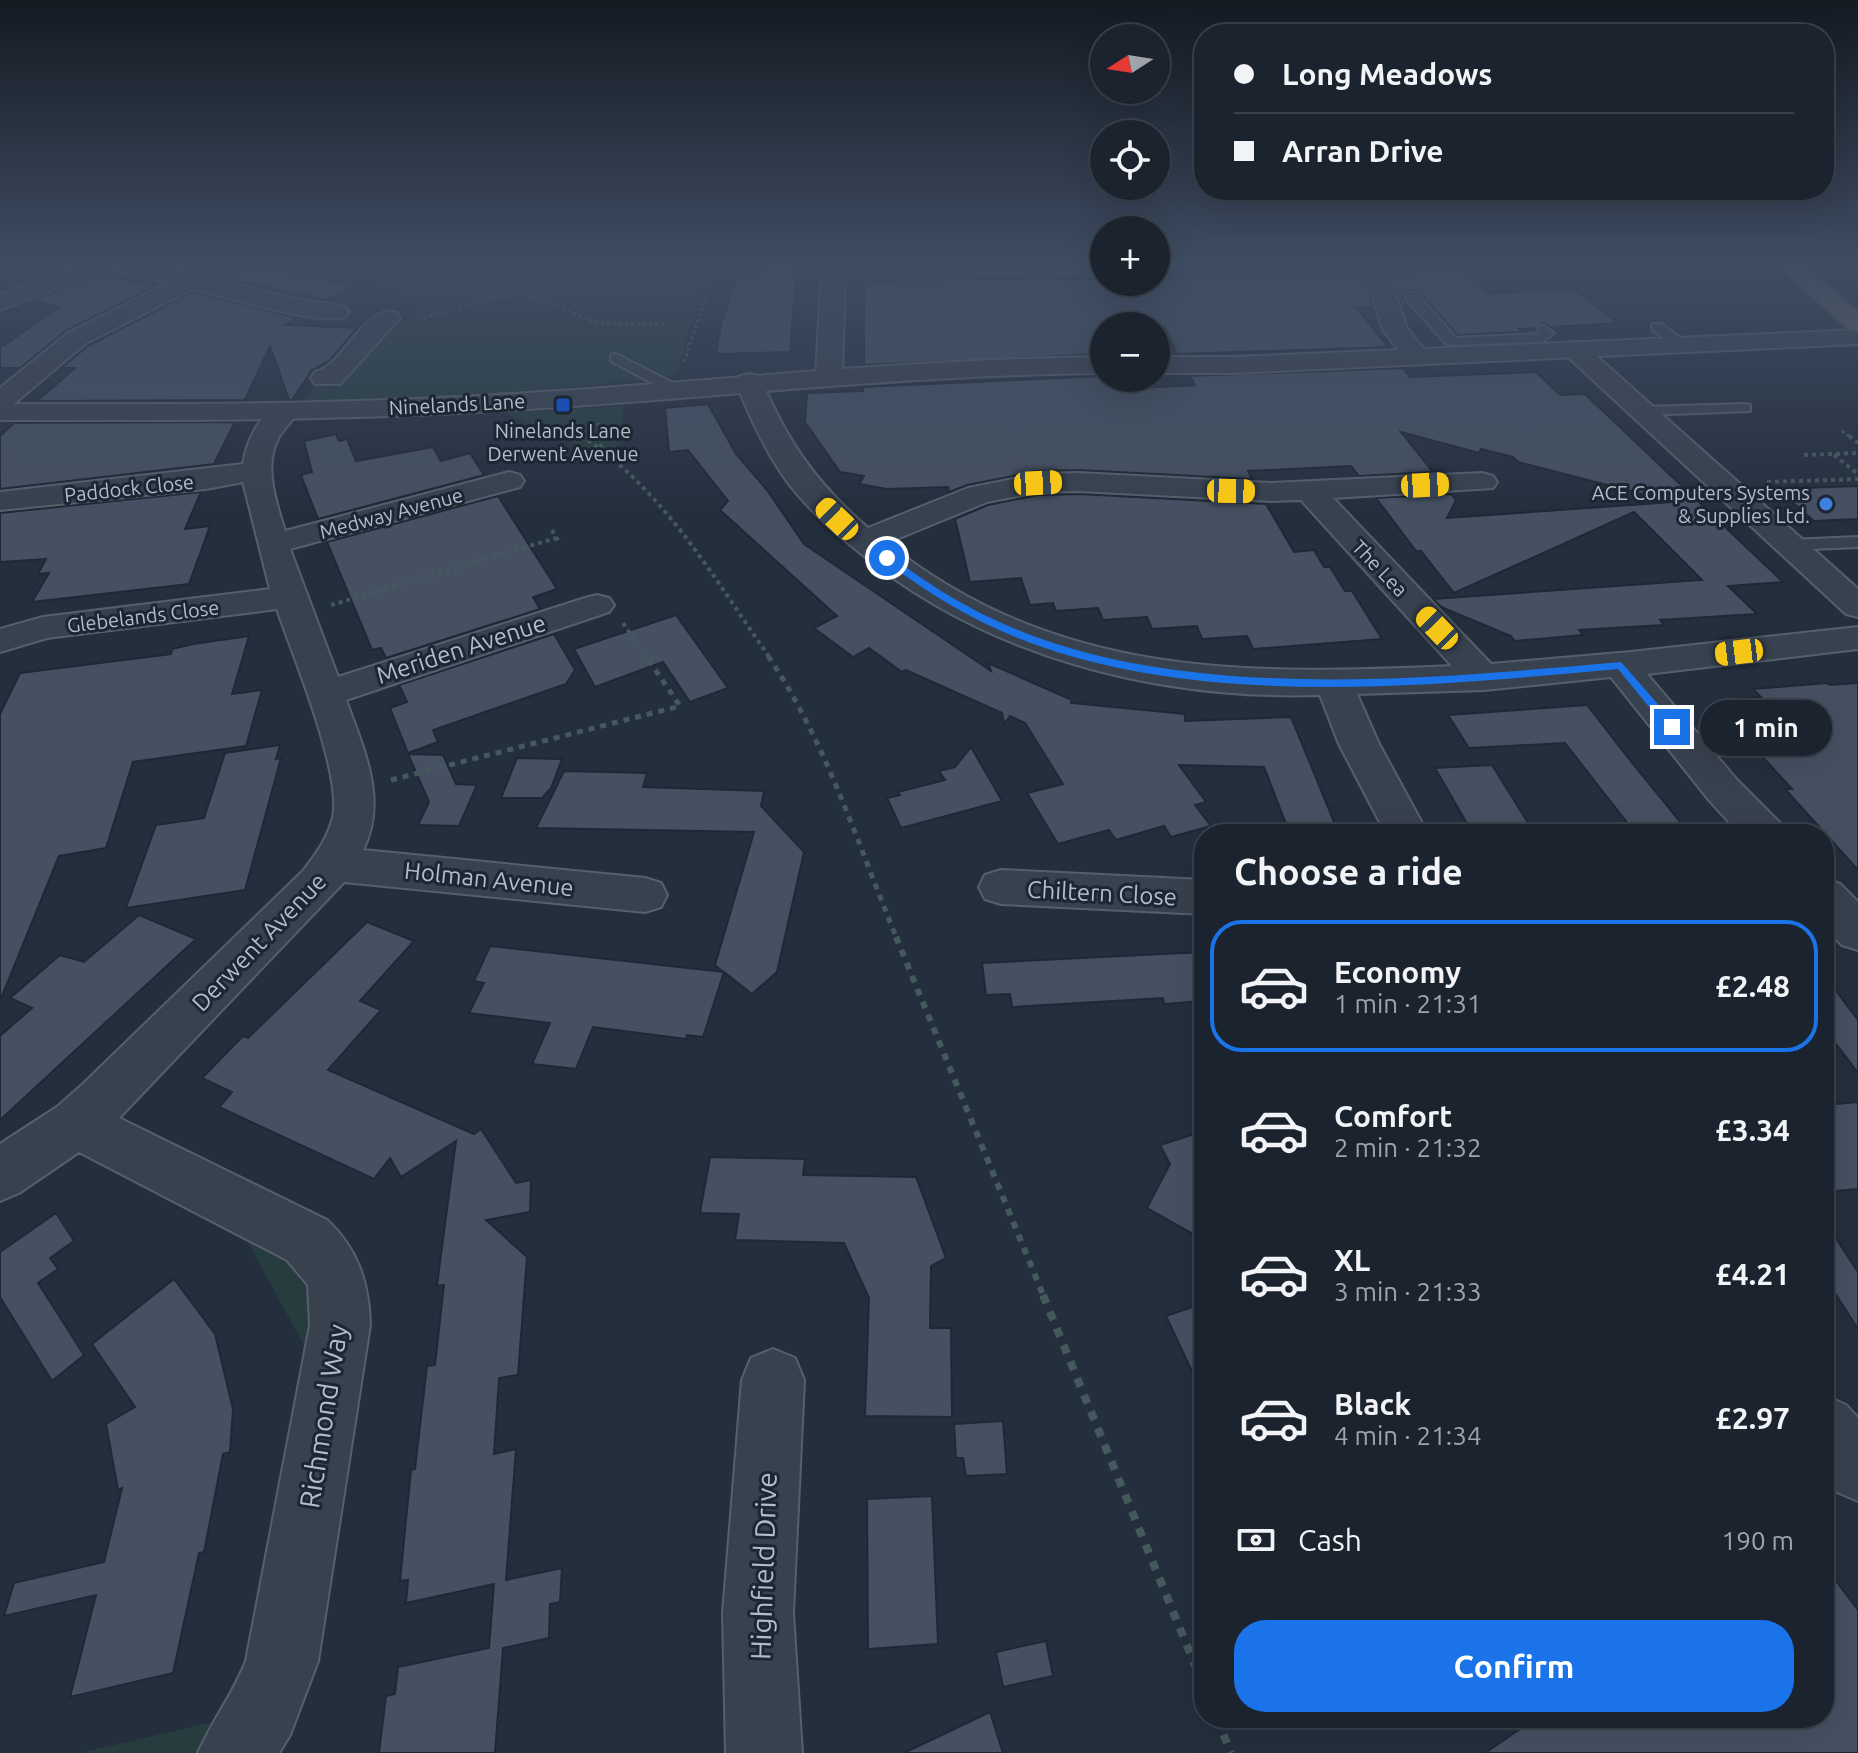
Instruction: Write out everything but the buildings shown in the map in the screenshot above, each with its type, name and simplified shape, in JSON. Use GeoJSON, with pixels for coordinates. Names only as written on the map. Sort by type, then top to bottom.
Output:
{"type":"FeatureCollection","features":[{"type":"Feature","properties":{"kind":"street"},"geometry":{"type":"LineString","coordinates":[[0,401],[68,347]]}},
{"type":"Feature","properties":{"kind":"street"},"geometry":{"type":"LineString","coordinates":[[324,378],[331,378],[361,347]]}},
{"type":"Feature","properties":{"kind":"street"},"geometry":{"type":"LineString","coordinates":[[829,374],[831,347]]}},
{"type":"Feature","properties":{"kind":"street"},"geometry":{"type":"LineString","coordinates":[[1409,347],[1417,357]]}},
{"type":"Feature","properties":{"kind":"street"},"geometry":{"type":"LineString","coordinates":[[1170,365],[1235,365],[1643,347]]}},
{"type":"Feature","properties":{"kind":"street"},"geometry":{"type":"LineString","coordinates":[[1575,350],[1858,607]]}},
{"type":"Feature","properties":{"kind":"street","name":"Ninelands Lane"},"geometry":{"type":"LineString","coordinates":[[0,412],[285,411],[541,400],[829,374],[1004,364],[1090,365]]}},
{"type":"Feature","properties":{"kind":"street"},"geometry":{"type":"LineString","coordinates":[[749,382],[770,432],[796,475],[837,519],[909,576],[961,608],[1062,649],[1181,675],[1265,683],[1484,678],[1621,666],[1858,638]]}},
{"type":"Feature","properties":{"kind":"street","name":"Derwent Avenue"},"geometry":{"type":"LineString","coordinates":[[0,1175],[76,1124],[295,908],[334,864],[349,833],[355,810],[355,789],[326,694],[292,606],[258,490],[256,471],[261,444],[285,411]]}},
{"type":"Feature","properties":{"kind":"street","name":"Paddock Close"},"geometry":{"type":"LineString","coordinates":[[0,501],[206,480],[256,471]]}},
{"type":"Feature","properties":{"kind":"street","name":"Medway Avenue"},"geometry":{"type":"LineString","coordinates":[[273,544],[509,481]]}},
{"type":"Feature","properties":{"kind":"street"},"geometry":{"type":"LineString","coordinates":[[864,541],[979,494],[1038,483],[1311,492],[1482,482]]}},
{"type":"Feature","properties":{"kind":"street","name":"The Lea"},"geometry":{"type":"LineString","coordinates":[[1311,492],[1484,678]]}},
{"type":"Feature","properties":{"kind":"street","name":"Meriden Avenue"},"geometry":{"type":"LineString","coordinates":[[326,694],[597,605]]}},
{"type":"Feature","properties":{"kind":"street","name":"Glebelands Close"},"geometry":{"type":"LineString","coordinates":[[0,641],[43,628],[292,606]]}},
{"type":"Feature","properties":{"kind":"street"},"geometry":{"type":"LineString","coordinates":[[1621,666],[1723,790],[1755,824]]}},
{"type":"Feature","properties":{"kind":"street"},"geometry":{"type":"LineString","coordinates":[[1333,682],[1359,744],[1402,824]]}},
{"type":"Feature","properties":{"kind":"street","name":"Holman Avenue"},"geometry":{"type":"LineString","coordinates":[[334,864],[645,895]]}},
{"type":"Feature","properties":{"kind":"street","name":"Chiltern Close"},"geometry":{"type":"LineString","coordinates":[[1001,887],[1194,897]]}},
{"type":"Feature","properties":{"kind":"street"},"geometry":{"type":"LineString","coordinates":[[1834,907],[1858,932]]}},
{"type":"Feature","properties":{"kind":"street","name":"Richmond Way"},"geometry":{"type":"LineString","coordinates":[[76,1124],[307,1240],[329,1260],[340,1289],[340,1325],[282,1661],[264,1709],[236,1753]]}},
{"type":"Feature","properties":{"kind":"street","name":"Highfield Drive"},"geometry":{"type":"LineString","coordinates":[[764,1753],[758,1635],[761,1532],[773,1380]]}},
{"type":"Feature","properties":{"kind":"street"},"geometry":{"type":"LineString","coordinates":[[1834,1439],[1858,1468]]}},
{"type":"Feature","properties":{"kind":"lane"},"geometry":{"type":"LineString","coordinates":[[616,358],[674,389]]}},
{"type":"Feature","properties":{"kind":"lane"},"geometry":{"type":"LineString","coordinates":[[1679,397],[1693,410]]}},
{"type":"Feature","properties":{"kind":"lane"},"geometry":{"type":"LineString","coordinates":[[1643,411],[1745,408]]}},
{"type":"Feature","properties":{"kind":"lane"},"geometry":{"type":"LineString","coordinates":[[1790,545],[1858,542]]}},
{"type":"Feature","properties":{"kind":"path"},"geometry":{"type":"LineString","coordinates":[[674,389],[688,347]]}},
{"type":"Feature","properties":{"kind":"path"},"geometry":{"type":"LineString","coordinates":[[1842,431],[1858,443]]}},
{"type":"Feature","properties":{"kind":"path"},"geometry":{"type":"LineString","coordinates":[[601,449],[655,500],[712,575],[788,685],[811,732],[1194,1663]]}},
{"type":"Feature","properties":{"kind":"path"},"geometry":{"type":"LineString","coordinates":[[1804,455],[1858,453]]}},
{"type":"Feature","properties":{"kind":"path"},"geometry":{"type":"LineString","coordinates":[[1833,454],[1858,478]]}},
{"type":"Feature","properties":{"kind":"path"},"geometry":{"type":"LineString","coordinates":[[1722,484],[1858,478]]}},
{"type":"Feature","properties":{"kind":"path"},"geometry":{"type":"LineString","coordinates":[[552,530],[560,544]]}},
{"type":"Feature","properties":{"kind":"path"},"geometry":{"type":"LineString","coordinates":[[292,606],[556,538]]}},
{"type":"Feature","properties":{"kind":"path"},"geometry":{"type":"LineString","coordinates":[[355,789],[680,706],[615,610],[597,605]]}},
{"type":"Feature","properties":{"kind":"path"},"geometry":{"type":"LineString","coordinates":[[1221,1728],[1231,1753]]}},
{"type":"Feature","properties":{"kind":"green space"},"geometry":{"type":"Polygon","coordinates":[[[373,347],[685,347],[678,371],[669,377],[532,392],[303,402],[315,386],[337,387],[373,347]]]}},
{"type":"Feature","properties":{"kind":"green space"},"geometry":{"type":"Polygon","coordinates":[[[623,406],[621,445],[593,452],[505,413],[623,406]]]}},
{"type":"Feature","properties":{"kind":"green space"},"geometry":{"type":"Polygon","coordinates":[[[244,1235],[290,1258],[308,1276],[313,1362],[244,1235]]]}},
{"type":"Feature","properties":{"kind":"green space"},"geometry":{"type":"Polygon","coordinates":[[[234,1717],[203,1753],[80,1753],[234,1717]]]}},
{"type":"Feature","properties":{"kind":"place","name":"Ninelands Lane Derwent Avenue"},"geometry":{"type":"Point","coordinates":[563,405]}},
{"type":"Feature","properties":{"kind":"place","name":"ACE Computers Systems & Supplies Ltd."},"geometry":{"type":"Point","coordinates":[1826,504]}},
{"type":"Feature","properties":{"kind":"route"},"geometry":{"type":"LineString","coordinates":[[887,558],[933,592],[992,623],[1062,649],[1140,668],[1202,678],[1265,683],[1484,678],[1621,666],[1672,727]]}}]}
